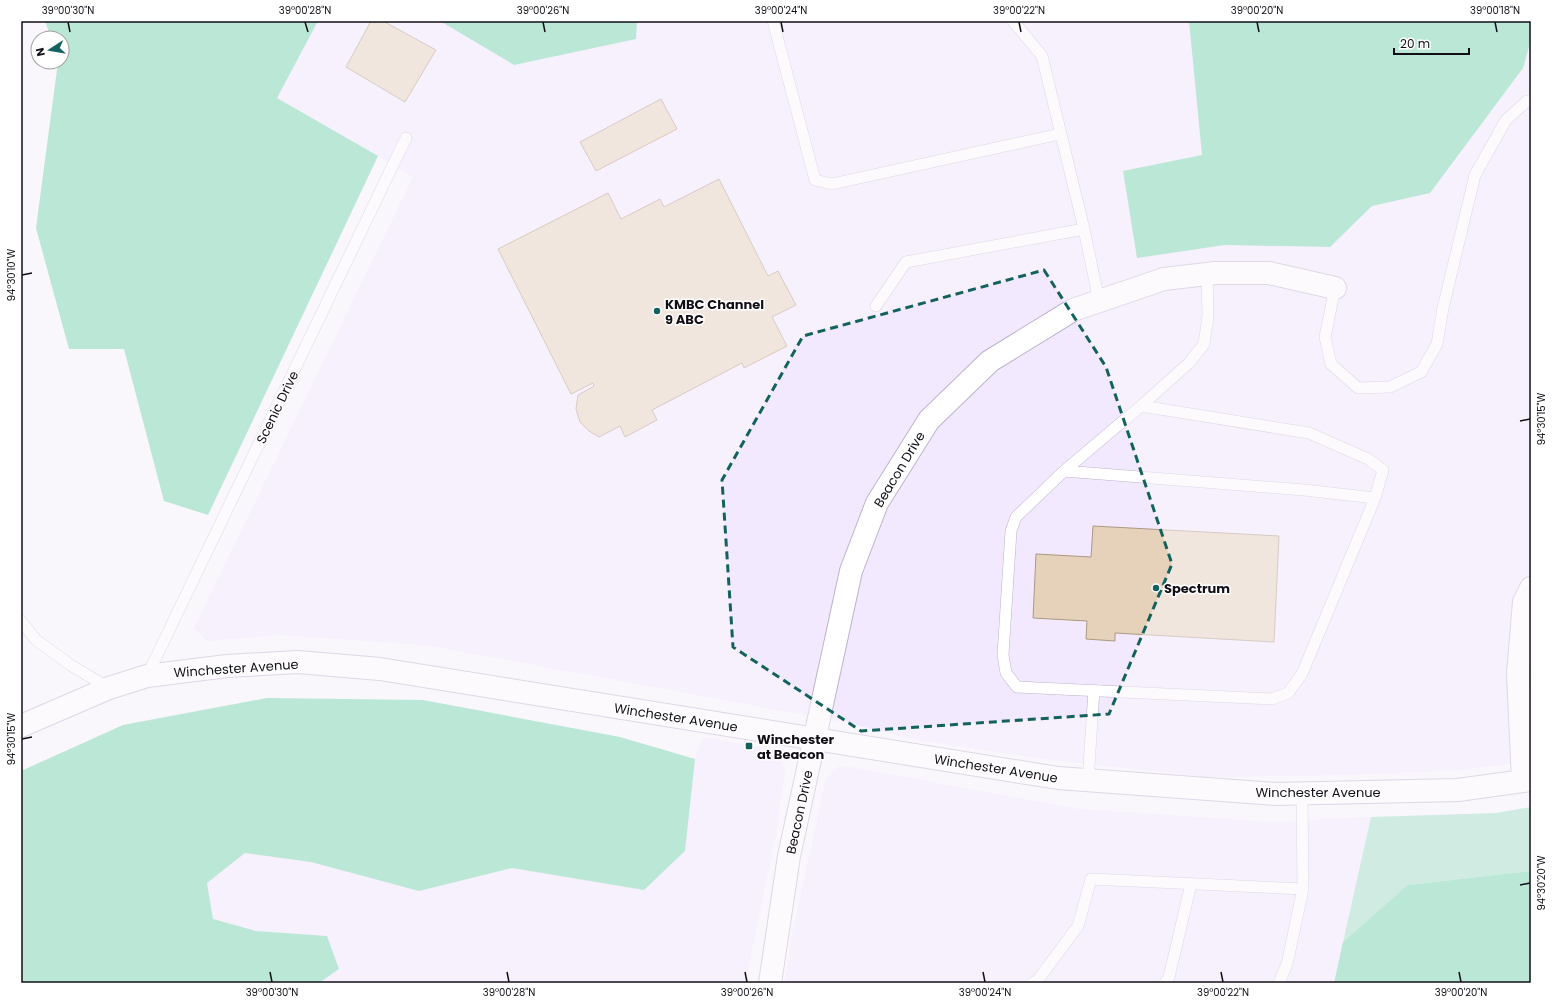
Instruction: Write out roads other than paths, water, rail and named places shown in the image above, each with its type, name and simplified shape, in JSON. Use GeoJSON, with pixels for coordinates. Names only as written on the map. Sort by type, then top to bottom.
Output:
{"type":"FeatureCollection","features":[{"type":"Feature","properties":{"kind":"street","name":"Beacon Drive"},"geometry":{"type":"LineString","coordinates":[[770,983],[789,856],[851,571],[877,503],[929,420],[990,361],[1073,310],[1164,279],[1216,273],[1269,273],[1335,288]]}},
{"type":"Feature","properties":{"kind":"street"},"geometry":{"type":"LineString","coordinates":[[1527,781],[1518,674],[1524,602],[1531,588]]}},
{"type":"Feature","properties":{"kind":"street","name":"Winchester Avenue"},"geometry":{"type":"LineString","coordinates":[[21,726],[109,688],[147,676],[227,666],[298,662],[380,669],[1058,778],[1088,781],[1276,794],[1302,794],[1458,790],[1527,781]]}},
{"type":"Feature","properties":{"kind":"lane"},"geometry":{"type":"LineString","coordinates":[[773,21],[815,180],[832,184],[1060,134]]}},
{"type":"Feature","properties":{"kind":"lane"},"geometry":{"type":"LineString","coordinates":[[1012,21],[1042,56],[1084,229],[1098,301]]}},
{"type":"Feature","properties":{"kind":"lane"},"geometry":{"type":"LineString","coordinates":[[1335,288],[1325,337],[1331,364],[1358,388],[1390,387],[1421,372],[1437,344],[1443,308],[1474,175],[1506,120],[1527,101],[1531,101]]}},
{"type":"Feature","properties":{"kind":"lane","name":"Scenic Drive"},"geometry":{"type":"LineString","coordinates":[[147,676],[406,138]]}},
{"type":"Feature","properties":{"kind":"lane"},"geometry":{"type":"LineString","coordinates":[[876,306],[906,262],[1084,229]]}},
{"type":"Feature","properties":{"kind":"lane"},"geometry":{"type":"LineString","coordinates":[[1141,406],[1309,433],[1368,459],[1383,470],[1375,498],[1302,674],[1288,693],[1272,699],[1017,687],[1006,674],[1003,655],[1011,531],[1016,517],[1064,471],[1189,363],[1204,344],[1208,316],[1207,274]]}},
{"type":"Feature","properties":{"kind":"lane"},"geometry":{"type":"LineString","coordinates":[[1064,471],[1296,489],[1375,498]]}},
{"type":"Feature","properties":{"kind":"lane"},"geometry":{"type":"LineString","coordinates":[[21,621],[36,640],[72,666],[109,688]]}},
{"type":"Feature","properties":{"kind":"lane"},"geometry":{"type":"LineString","coordinates":[[1088,781],[1094,690]]}},
{"type":"Feature","properties":{"kind":"lane"},"geometry":{"type":"LineString","coordinates":[[1279,983],[1287,964],[1303,889],[1302,794]]}},
{"type":"Feature","properties":{"kind":"lane"},"geometry":{"type":"LineString","coordinates":[[1032,983],[1037,981],[1078,926],[1091,879],[1303,889]]}},
{"type":"Feature","properties":{"kind":"lane"},"geometry":{"type":"LineString","coordinates":[[1165,983],[1169,977],[1191,884]]}},
{"type":"Feature","properties":{"kind":"place","name":"KMBC Channel 9 ABC"},"geometry":{"type":"Point","coordinates":[657,311]}},
{"type":"Feature","properties":{"kind":"place","name":"Spectrum"},"geometry":{"type":"Point","coordinates":[1156,588]}},
{"type":"Feature","properties":{"kind":"place","name":"Winchester at Beacon"},"geometry":{"type":"Point","coordinates":[749,746]}}]}
